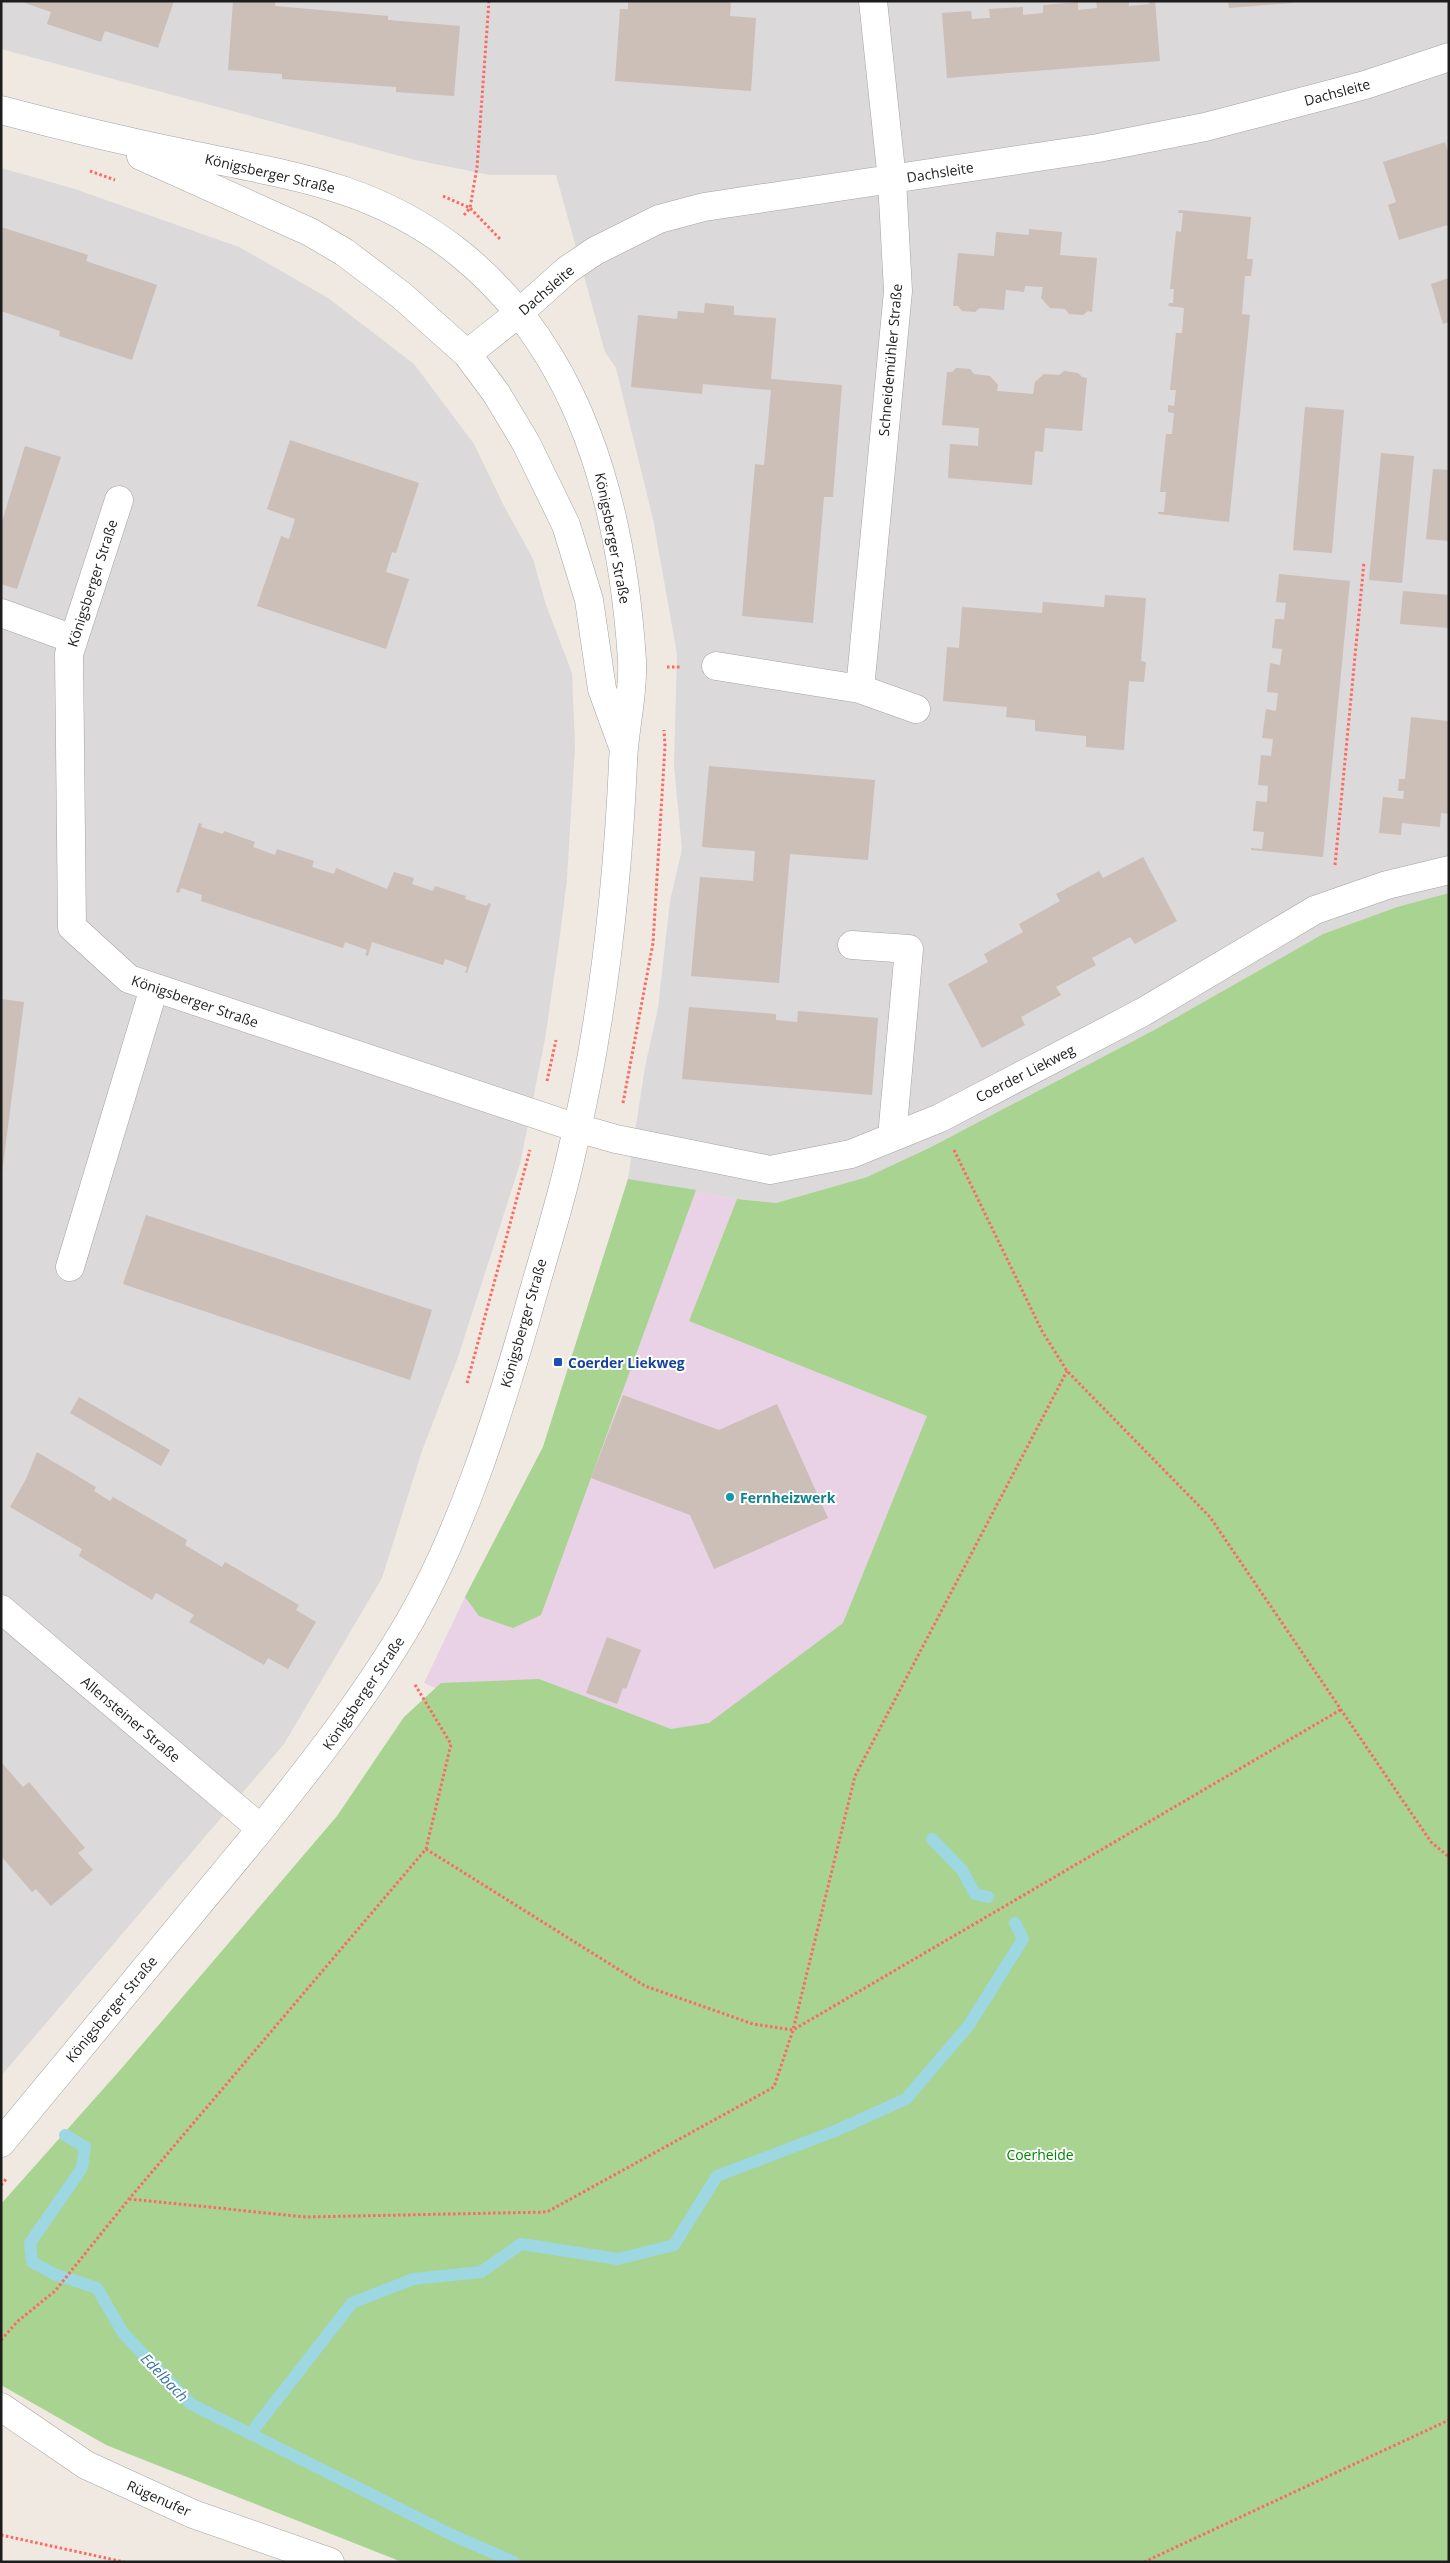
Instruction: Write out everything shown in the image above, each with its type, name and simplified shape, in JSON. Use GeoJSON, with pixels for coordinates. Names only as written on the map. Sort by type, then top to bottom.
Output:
{"type":"FeatureCollection","features":[{"type":"Feature","properties":{"kind":"street","name":"Schneidemühler Straße"},"geometry":{"type":"LineString","coordinates":[[860,689],[898,291],[892,180],[873,1]]}},
{"type":"Feature","properties":{"kind":"street","name":"Dachsleite"},"geometry":{"type":"LineString","coordinates":[[466,354],[520,312],[567,270],[625,234],[659,219],[704,207],[1098,148],[1205,128],[1365,85],[1449,57]]}},
{"type":"Feature","properties":{"kind":"street","name":"Königsberger Straße"},"geometry":{"type":"LineString","coordinates":[[1,110],[93,134],[322,182],[391,208],[430,231],[463,257],[520,312],[568,388],[582,420],[598,465],[610,513],[628,615],[633,674],[623,748],[616,872],[607,951],[569,1166],[511,1369],[471,1484],[448,1540],[415,1612],[377,1676],[320,1756],[1,2143]]}},
{"type":"Feature","properties":{"kind":"street","name":"Königsberger Straße"},"geometry":{"type":"LineString","coordinates":[[93,134],[310,232],[344,252],[401,295],[466,354],[496,394],[526,443],[566,525],[589,600],[602,689],[623,748]]}},
{"type":"Feature","properties":{"kind":"street","name":"Königsberger Straße"},"geometry":{"type":"LineString","coordinates":[[119,500],[69,654],[72,927],[129,980],[577,1128]]}},
{"type":"Feature","properties":{"kind":"street"},"geometry":{"type":"LineString","coordinates":[[1,613],[74,639]]}},
{"type":"Feature","properties":{"kind":"street"},"geometry":{"type":"LineString","coordinates":[[716,666],[860,689],[916,709]]}},
{"type":"Feature","properties":{"kind":"street","name":"Coerder Liekweg"},"geometry":{"type":"LineString","coordinates":[[577,1128],[616,1139],[770,1170],[851,1154],[940,1118],[1143,1012],[1315,910],[1387,885],[1449,870]]}},
{"type":"Feature","properties":{"kind":"street"},"geometry":{"type":"LineString","coordinates":[[852,945],[909,949],[892,1137]]}},
{"type":"Feature","properties":{"kind":"street"},"geometry":{"type":"LineString","coordinates":[[70,1267],[154,988]]}},
{"type":"Feature","properties":{"kind":"street","name":"Allensteiner Straße"},"geometry":{"type":"LineString","coordinates":[[1,1609],[260,1828]]}},
{"type":"Feature","properties":{"kind":"street","name":"Rügenufer"},"geometry":{"type":"LineString","coordinates":[[1,2407],[86,2465],[193,2514],[330,2562]]}},
{"type":"Feature","properties":{"kind":"path"},"geometry":{"type":"LineString","coordinates":[[470,208],[477,166],[489,1]]}},
{"type":"Feature","properties":{"kind":"path"},"geometry":{"type":"LineString","coordinates":[[82,169],[124,183]]}},
{"type":"Feature","properties":{"kind":"path"},"geometry":{"type":"LineString","coordinates":[[438,194],[470,208],[504,244]]}},
{"type":"Feature","properties":{"kind":"path"},"geometry":{"type":"LineString","coordinates":[[1331,905],[1364,562]]}},
{"type":"Feature","properties":{"kind":"path"},"geometry":{"type":"LineString","coordinates":[[616,1139],[653,943],[665,746],[663,726]]}},
{"type":"Feature","properties":{"kind":"path"},"geometry":{"type":"LineString","coordinates":[[465,1392],[540,1116],[557,1036]]}},
{"type":"Feature","properties":{"kind":"path"},"geometry":{"type":"LineString","coordinates":[[940,1118],[971,1189],[1042,1331],[1067,1371],[1210,1517],[1432,1842],[1449,1857]]}},
{"type":"Feature","properties":{"kind":"path"},"geometry":{"type":"LineString","coordinates":[[129,2200],[306,2217],[547,2212],[774,2087],[793,2030],[855,1776],[1067,1371]]}},
{"type":"Feature","properties":{"kind":"path"},"geometry":{"type":"LineString","coordinates":[[1,2340],[18,2320],[55,2291],[129,2200],[426,1849],[451,1744],[413,1681]]}},
{"type":"Feature","properties":{"kind":"path"},"geometry":{"type":"LineString","coordinates":[[426,1849],[645,1986],[753,2024],[793,2030],[1342,1709]]}},
{"type":"Feature","properties":{"kind":"path"},"geometry":{"type":"LineString","coordinates":[[1144,2562],[1449,2420]]}},
{"type":"Feature","properties":{"kind":"path"},"geometry":{"type":"LineString","coordinates":[[1,2535],[124,2562]]}},
{"type":"Feature","properties":{"kind":"shaded area"},"geometry":{"type":"Polygon","coordinates":[[[1,1],[1449,1],[1449,893],[1397,907],[1323,934],[1156,1029],[931,1147],[867,1177],[776,1203],[737,1199],[628,1179],[645,1067],[658,1008],[670,901],[682,849],[674,766],[677,654],[653,519],[616,368],[605,352],[556,175],[490,175],[415,160],[1,49],[1,1]]]}},
{"type":"Feature","properties":{"kind":"shaded area"},"geometry":{"type":"Polygon","coordinates":[[[1,168],[72,188],[239,247],[328,298],[414,364],[474,444],[504,506],[533,559],[546,605],[572,673],[575,746],[567,879],[558,950],[545,1039],[520,1164],[458,1357],[422,1451],[382,1578],[284,1744],[1,2076],[1,168]]]}},
{"type":"Feature","properties":{"kind":"shaded area"},"geometry":{"type":"Polygon","coordinates":[[[628,1179],[737,1199],[697,1300],[958,1401],[753,1821],[424,1683],[465,1597],[543,1447],[628,1179]]]}},
{"type":"Feature","properties":{"kind":"green space","name":"Coerheide"},"geometry":{"type":"Polygon","coordinates":[[[1449,893],[1449,2562],[402,2562],[106,2445],[1,2385],[1,2204],[121,2069],[337,1816],[404,1717],[441,1683],[539,1679],[671,1729],[709,1723],[843,1623],[927,1416],[689,1321],[737,1199],[776,1203],[867,1177],[931,1147],[1156,1029],[1323,934],[1397,907],[1449,893]]]}},
{"type":"Feature","properties":{"kind":"green space"},"geometry":{"type":"Polygon","coordinates":[[[628,1179],[696,1190],[541,1615],[513,1628],[479,1616],[465,1597],[543,1447],[628,1179]]]}},
{"type":"Feature","properties":{"kind":"building"},"geometry":{"type":"Polygon","coordinates":[[[19,1],[174,1],[158,48],[105,31],[101,42],[47,24],[51,12],[19,1]]]}},
{"type":"Feature","properties":{"kind":"building"},"geometry":{"type":"Polygon","coordinates":[[[233,1],[275,1],[275,6],[388,16],[388,20],[460,26],[454,96],[396,92],[396,87],[282,79],[282,74],[228,70],[233,1]]]}},
{"type":"Feature","properties":{"kind":"building"},"geometry":{"type":"Polygon","coordinates":[[[628,1],[731,1],[730,16],[756,18],[751,91],[615,81],[620,9],[628,9],[628,1]]]}},
{"type":"Feature","properties":{"kind":"building"},"geometry":{"type":"Polygon","coordinates":[[[1096,1],[1129,1],[1129,6],[1149,4],[1148,1],[1155,1],[1160,61],[947,78],[942,13],[971,11],[972,19],[990,18],[989,9],[1023,7],[1023,15],[1043,13],[1043,5],[1078,2],[1078,10],[1097,8],[1096,1]]]}},
{"type":"Feature","properties":{"kind":"building"},"geometry":{"type":"Polygon","coordinates":[[[1228,1],[1292,1],[1292,3],[1229,8],[1228,1]]]}},
{"type":"Feature","properties":{"kind":"building"},"geometry":{"type":"Polygon","coordinates":[[[1445,142],[1449,155],[1449,230],[1447,225],[1399,240],[1388,205],[1396,202],[1383,162],[1445,142]]]}},
{"type":"Feature","properties":{"kind":"building"},"geometry":{"type":"Polygon","coordinates":[[[1179,210],[1251,217],[1247,259],[1253,259],[1251,276],[1245,276],[1242,314],[1250,315],[1229,522],[1158,514],[1158,512],[1164,512],[1166,492],[1160,492],[1166,434],[1172,434],[1174,413],[1168,412],[1168,405],[1174,406],[1176,390],[1170,390],[1176,333],[1182,333],[1184,308],[1168,306],[1169,303],[1173,303],[1174,289],[1170,289],[1176,231],[1181,232],[1183,213],[1178,213],[1179,210]]]}},
{"type":"Feature","properties":{"kind":"building"},"geometry":{"type":"Polygon","coordinates":[[[1,227],[88,255],[86,261],[157,285],[132,360],[59,336],[60,331],[1,311],[1,227]]]}},
{"type":"Feature","properties":{"kind":"building"},"geometry":{"type":"Polygon","coordinates":[[[1029,229],[1062,232],[1060,255],[1097,258],[1092,312],[1088,311],[1083,315],[1069,314],[1065,309],[1050,308],[1041,298],[1043,287],[1025,286],[1024,292],[1006,290],[1004,310],[980,308],[975,312],[962,311],[958,306],[953,306],[958,253],[994,256],[996,232],[1029,235],[1029,229]]]}},
{"type":"Feature","properties":{"kind":"building"},"geometry":{"type":"Polygon","coordinates":[[[1449,278],[1449,322],[1443,324],[1431,284],[1449,278]]]}},
{"type":"Feature","properties":{"kind":"building"},"geometry":{"type":"Polygon","coordinates":[[[705,303],[734,306],[734,315],[776,318],[771,379],[842,385],[833,497],[824,497],[813,623],[742,616],[755,464],[764,465],[771,390],[703,384],[702,394],[631,387],[638,315],[677,319],[678,311],[704,313],[705,303]]]}},
{"type":"Feature","properties":{"kind":"building"},"geometry":{"type":"Polygon","coordinates":[[[956,368],[970,369],[974,374],[990,376],[998,385],[997,391],[1033,394],[1035,382],[1044,374],[1059,375],[1064,371],[1078,373],[1082,377],[1087,378],[1082,431],[1045,428],[1043,452],[1035,451],[1032,485],[948,478],[950,444],[978,446],[979,428],[942,425],[947,372],[952,372],[956,368]]]}},
{"type":"Feature","properties":{"kind":"building"},"geometry":{"type":"Polygon","coordinates":[[[1305,407],[1344,410],[1332,553],[1293,550],[1305,407]]]}},
{"type":"Feature","properties":{"kind":"building"},"geometry":{"type":"Polygon","coordinates":[[[290,440],[419,483],[396,553],[392,552],[386,572],[409,579],[386,649],[257,606],[281,536],[289,539],[295,519],[267,509],[290,440]]]}},
{"type":"Feature","properties":{"kind":"building"},"geometry":{"type":"Polygon","coordinates":[[[25,446],[61,457],[17,589],[1,584],[1,525],[25,446]]]}},
{"type":"Feature","properties":{"kind":"building"},"geometry":{"type":"Polygon","coordinates":[[[1381,453],[1414,456],[1402,583],[1369,580],[1381,453]]]}},
{"type":"Feature","properties":{"kind":"building"},"geometry":{"type":"Polygon","coordinates":[[[1433,469],[1449,470],[1449,541],[1426,539],[1433,469]]]}},
{"type":"Feature","properties":{"kind":"building"},"geometry":{"type":"Polygon","coordinates":[[[1279,574],[1350,581],[1323,857],[1251,850],[1251,848],[1262,849],[1264,832],[1253,831],[1256,801],[1267,802],[1268,786],[1258,785],[1261,755],[1271,756],[1273,739],[1262,738],[1266,709],[1276,711],[1278,693],[1267,692],[1270,663],[1280,665],[1282,649],[1272,648],[1275,619],[1284,619],[1286,603],[1276,602],[1279,574]]]}},
{"type":"Feature","properties":{"kind":"building"},"geometry":{"type":"Polygon","coordinates":[[[1403,591],[1449,595],[1449,628],[1400,624],[1403,591]]]}},
{"type":"Feature","properties":{"kind":"building"},"geometry":{"type":"Polygon","coordinates":[[[1105,595],[1146,598],[1141,661],[1146,662],[1144,682],[1129,681],[1124,750],[1086,747],[1086,736],[1035,731],[1035,720],[1006,717],[1007,707],[943,701],[947,647],[959,648],[962,607],[1042,613],[1043,602],[1104,607],[1105,595]]]}},
{"type":"Feature","properties":{"kind":"building"},"geometry":{"type":"Polygon","coordinates":[[[1411,717],[1448,721],[1449,814],[1441,813],[1440,827],[1402,823],[1401,835],[1379,833],[1383,797],[1403,799],[1404,791],[1398,791],[1399,779],[1405,779],[1411,717]]]}},
{"type":"Feature","properties":{"kind":"building"},"geometry":{"type":"Polygon","coordinates":[[[709,766],[875,780],[868,860],[790,854],[779,983],[691,976],[700,877],[753,881],[755,851],[702,847],[709,766]]]}},
{"type":"Feature","properties":{"kind":"building"},"geometry":{"type":"Polygon","coordinates":[[[199,823],[202,824],[201,827],[223,834],[224,831],[255,842],[253,847],[275,855],[277,849],[314,861],[312,867],[334,874],[336,868],[387,889],[394,872],[414,878],[412,884],[433,891],[435,886],[466,896],[465,899],[487,906],[488,903],[491,904],[467,973],[465,973],[467,967],[445,959],[443,965],[372,942],[368,956],[365,955],[367,950],[345,942],[343,948],[201,901],[202,895],[181,888],[179,893],[176,892],[199,823]]]}},
{"type":"Feature","properties":{"kind":"building"},"geometry":{"type":"Polygon","coordinates":[[[1143,857],[1177,921],[1135,944],[1130,937],[1092,958],[1096,965],[1056,987],[1061,995],[1021,1017],[1025,1025],[982,1048],[948,984],[988,962],[984,954],[1023,932],[1019,924],[1060,901],[1056,894],[1099,871],[1103,878],[1143,857]]]}},
{"type":"Feature","properties":{"kind":"building"},"geometry":{"type":"Polygon","coordinates":[[[1,999],[24,1002],[2,1173],[1,1173],[1,999]]]}},
{"type":"Feature","properties":{"kind":"building"},"geometry":{"type":"Polygon","coordinates":[[[689,1007],[776,1014],[776,1020],[797,1022],[798,1011],[878,1018],[872,1095],[682,1079],[689,1007]]]}},
{"type":"Feature","properties":{"kind":"building"},"geometry":{"type":"Polygon","coordinates":[[[146,1215],[432,1310],[410,1380],[123,1284],[146,1215]]]}},
{"type":"Feature","properties":{"kind":"building","name":"Fernheizwerk"},"geometry":{"type":"Polygon","coordinates":[[[623,1395],[719,1430],[777,1404],[828,1518],[714,1569],[690,1515],[591,1478],[623,1395]]]}},
{"type":"Feature","properties":{"kind":"building"},"geometry":{"type":"Polygon","coordinates":[[[79,1397],[170,1450],[161,1466],[70,1413],[79,1397]]]}},
{"type":"Feature","properties":{"kind":"building"},"geometry":{"type":"Polygon","coordinates":[[[37,1452],[96,1487],[94,1491],[110,1501],[113,1497],[187,1540],[185,1545],[222,1567],[225,1562],[299,1605],[296,1610],[316,1622],[288,1669],[268,1658],[264,1665],[189,1622],[194,1615],[156,1593],[152,1600],[79,1556],[82,1549],[10,1507],[26,1479],[37,1452]]]}},
{"type":"Feature","properties":{"kind":"building"},"geometry":{"type":"Polygon","coordinates":[[[607,1637],[641,1650],[626,1689],[623,1688],[617,1704],[586,1693],[607,1637]]]}},
{"type":"Feature","properties":{"kind":"building"},"geometry":{"type":"Polygon","coordinates":[[[1,1762],[23,1787],[29,1782],[85,1848],[78,1853],[93,1870],[51,1906],[36,1889],[32,1892],[1,1856],[1,1762]]]}},
{"type":"Feature","properties":{"kind":"waterway"},"geometry":{"type":"LineString","coordinates":[[932,1839],[962,1870],[975,1894],[988,1897]]}},
{"type":"Feature","properties":{"kind":"waterway"},"geometry":{"type":"LineString","coordinates":[[251,2433],[352,2303],[413,2279],[481,2272],[521,2244],[618,2259],[674,2245],[717,2176],[835,2131],[906,2099],[969,2025],[1023,1939],[1015,1923]]}},
{"type":"Feature","properties":{"kind":"waterway","name":"Edelbach"},"geometry":{"type":"LineString","coordinates":[[65,2135],[85,2147],[82,2168],[30,2243],[32,2262],[54,2274],[97,2288],[123,2333],[191,2404],[452,2535],[514,2562]]}},
{"type":"Feature","properties":{"kind":"place","name":"Coerder Liekweg"},"geometry":{"type":"Point","coordinates":[558,1362]}},
{"type":"Feature","properties":{"kind":"place","name":"Fernheizwerk"},"geometry":{"type":"Point","coordinates":[730,1497]}}]}
